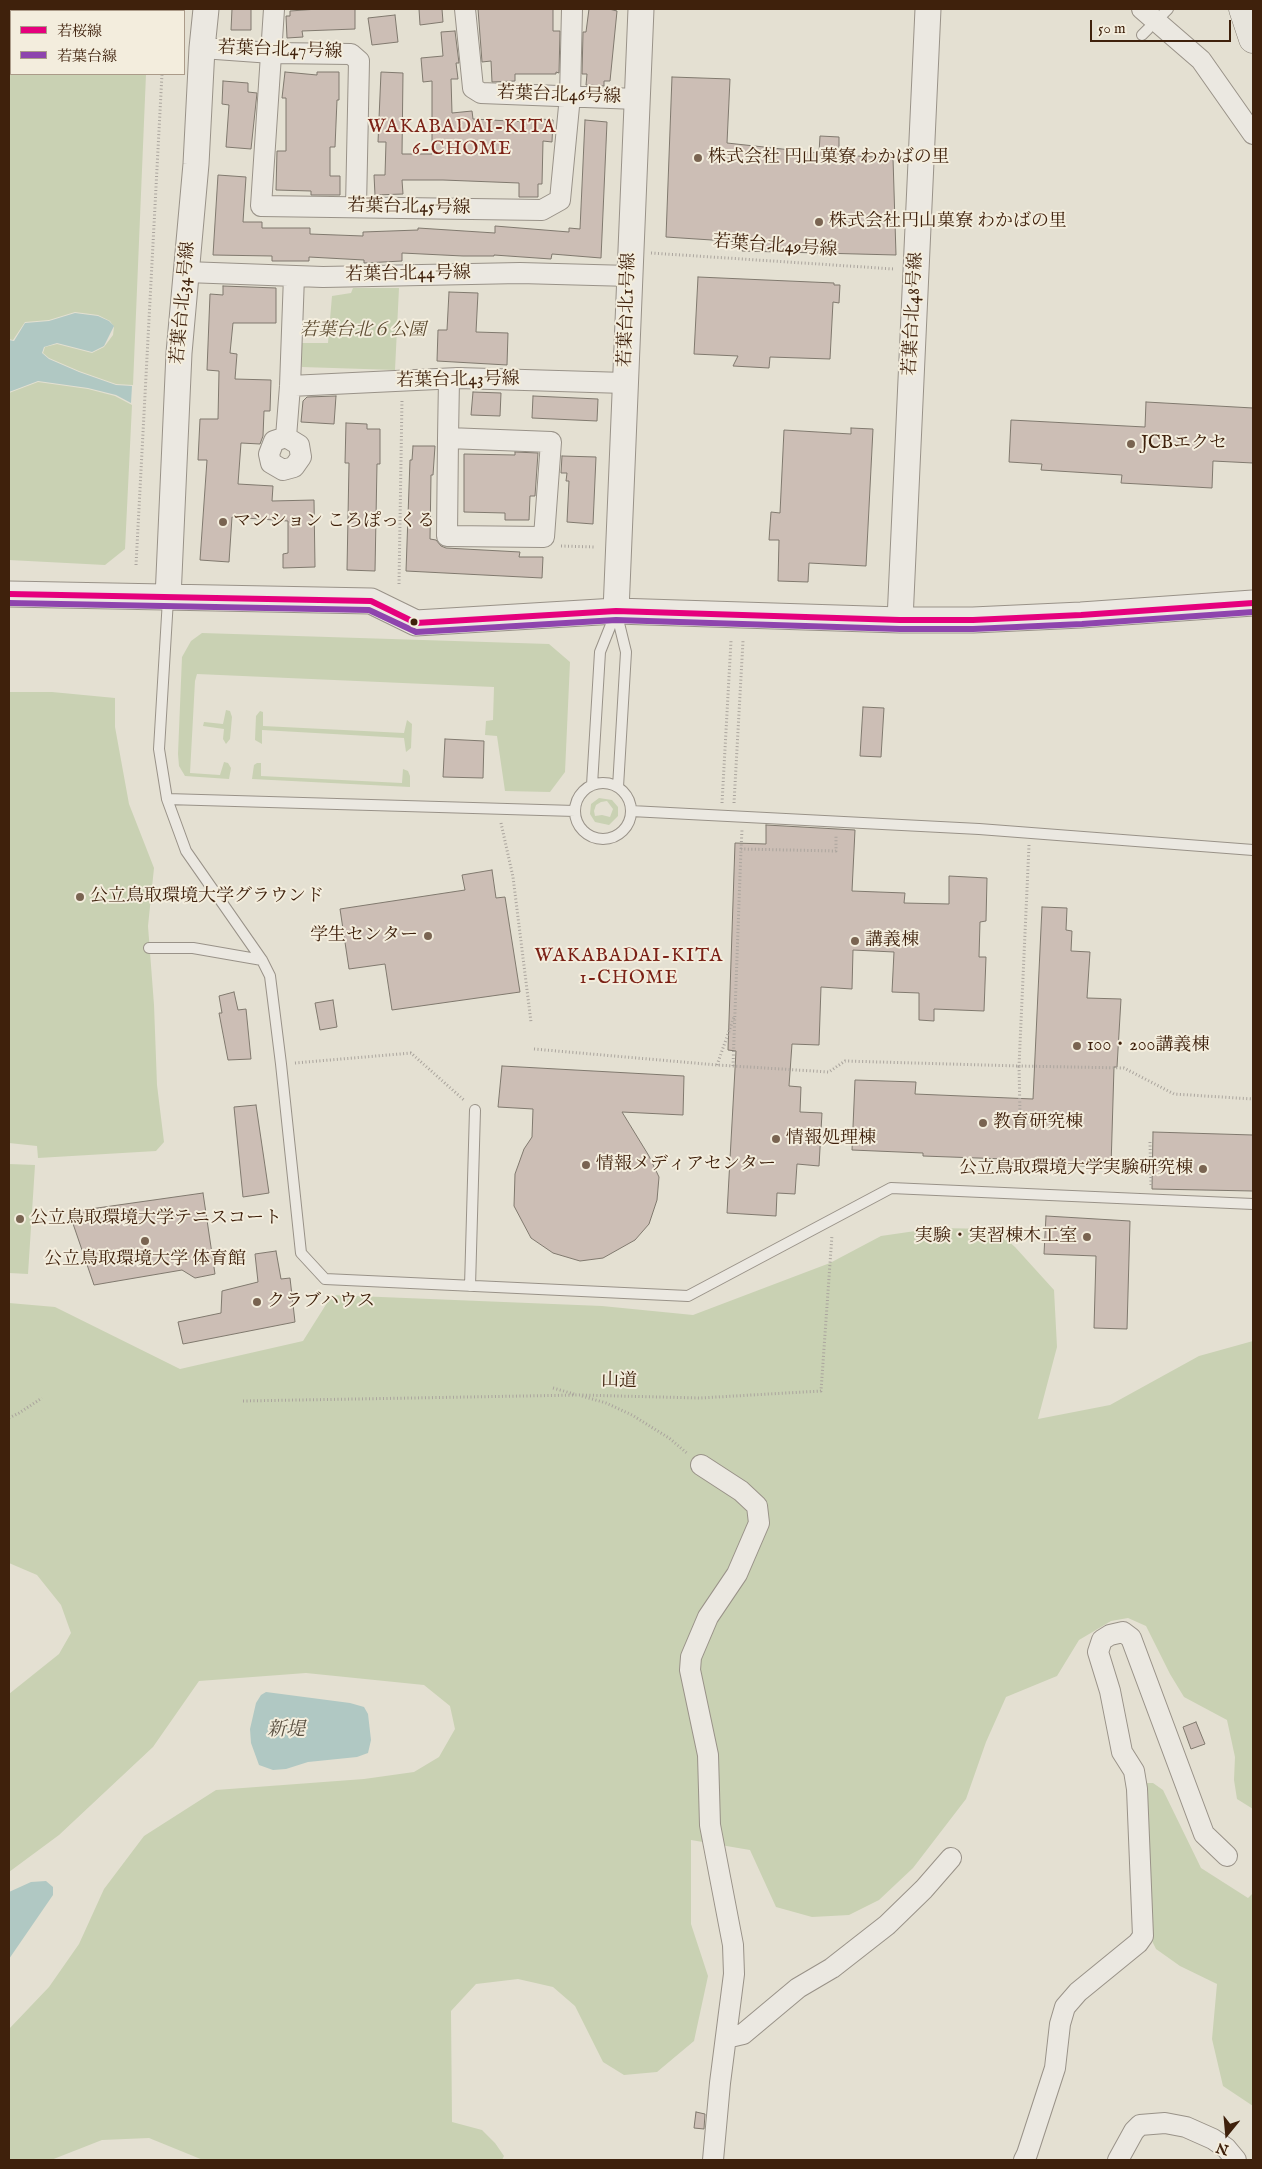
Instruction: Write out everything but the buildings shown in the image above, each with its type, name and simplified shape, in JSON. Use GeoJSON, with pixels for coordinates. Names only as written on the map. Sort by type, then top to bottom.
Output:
{"type":"FeatureCollection","features":[{"type":"Feature","properties":{"kind":"highway"},"geometry":{"type":"LineString","coordinates":[[1243,9],[1253,39]]}},
{"type":"Feature","properties":{"kind":"street","name":"若葉台北34号線"},"geometry":{"type":"LineString","coordinates":[[168,598],[179,353],[196,164],[206,9]]}},
{"type":"Feature","properties":{"kind":"street","name":"若葉台北45号線"},"geometry":{"type":"LineString","coordinates":[[274,9],[261,206],[542,210],[560,200],[570,96],[572,9]]}},
{"type":"Feature","properties":{"kind":"street","name":"若葉台北46号線"},"geometry":{"type":"LineString","coordinates":[[465,9],[473,88],[481,93],[637,99]]}},
{"type":"Feature","properties":{"kind":"street","name":"若葉台北1号線"},"geometry":{"type":"LineString","coordinates":[[616,612],[641,9]]}},
{"type":"Feature","properties":{"kind":"street","name":"若葉台北48号線"},"geometry":{"type":"LineString","coordinates":[[900,620],[928,9]]}},
{"type":"Feature","properties":{"kind":"street"},"geometry":{"type":"LineString","coordinates":[[1142,9],[1201,60],[1253,134]]}},
{"type":"Feature","properties":{"kind":"street","name":"若葉台北47号線"},"geometry":{"type":"LineString","coordinates":[[202,48],[272,53],[351,54],[359,61],[356,207]]}},
{"type":"Feature","properties":{"kind":"street","name":"若葉台北44号線"},"geometry":{"type":"LineString","coordinates":[[186,272],[294,276],[520,274],[630,276]]}},
{"type":"Feature","properties":{"kind":"street"},"geometry":{"type":"LineString","coordinates":[[286,437],[294,276]]}},
{"type":"Feature","properties":{"kind":"street"},"geometry":{"type":"LineString","coordinates":[[448,438],[551,442],[544,537],[447,536],[448,438],[450,379]]}},
{"type":"Feature","properties":{"kind":"street","name":"若葉台北43号線"},"geometry":{"type":"LineString","coordinates":[[290,386],[450,379],[625,383]]}},
{"type":"Feature","properties":{"kind":"street"},"geometry":{"type":"LineString","coordinates":[[9,594],[372,601],[416,624],[616,612],[900,620],[973,620],[1071,616],[1253,603]]}},
{"type":"Feature","properties":{"kind":"street"},"geometry":{"type":"LineString","coordinates":[[701,1465],[741,1491],[757,1506],[759,1523],[749,1550],[737,1574],[708,1617],[691,1657],[690,1670],[708,1755],[710,1825],[733,1944],[734,1974],[713,2160]]}},
{"type":"Feature","properties":{"kind":"street"},"geometry":{"type":"LineString","coordinates":[[1024,2160],[1055,2068],[1060,2024],[1065,2008],[1078,1992],[1138,1943],[1143,1936],[1137,1789],[1134,1771],[1122,1752],[1110,1691],[1098,1652],[1102,1640],[1110,1635],[1122,1632],[1131,1638],[1204,1834],[1227,1856]]}},
{"type":"Feature","properties":{"kind":"street"},"geometry":{"type":"LineString","coordinates":[[726,2038],[743,2034],[798,1988],[832,1968],[887,1925],[924,1889],[951,1858]]}},
{"type":"Feature","properties":{"kind":"street"},"geometry":{"type":"LineString","coordinates":[[1118,2160],[1140,2124],[1165,2123],[1186,2127],[1213,2139],[1226,2148],[1236,2160]]}},
{"type":"Feature","properties":{"kind":"lane"},"geometry":{"type":"LineString","coordinates":[[168,598],[159,748],[167,799],[186,851],[262,960],[270,976],[282,1064],[301,1253],[325,1279],[688,1296],[891,1188],[1253,1204]]}},
{"type":"Feature","properties":{"kind":"lane"},"geometry":{"type":"LineString","coordinates":[[592,785],[600,652],[616,612]]}},
{"type":"Feature","properties":{"kind":"lane"},"geometry":{"type":"LineString","coordinates":[[616,612],[626,652],[618,787]]}},
{"type":"Feature","properties":{"kind":"lane"},"geometry":{"type":"LineString","coordinates":[[601,783],[618,787],[630,802],[630,820],[618,835],[600,839],[590,836],[578,823],[575,811],[579,797],[584,790],[592,785],[601,783]]}},
{"type":"Feature","properties":{"kind":"lane"},"geometry":{"type":"LineString","coordinates":[[167,799],[575,811]]}},
{"type":"Feature","properties":{"kind":"lane"},"geometry":{"type":"LineString","coordinates":[[631,811],[979,829],[1253,850]]}},
{"type":"Feature","properties":{"kind":"lane"},"geometry":{"type":"LineString","coordinates":[[149,948],[194,948],[262,960]]}},
{"type":"Feature","properties":{"kind":"lane"},"geometry":{"type":"LineString","coordinates":[[470,1286],[474,1110]]}},
{"type":"Feature","properties":{"kind":"path"},"geometry":{"type":"LineString","coordinates":[[136,565],[162,75]]}},
{"type":"Feature","properties":{"kind":"path","name":"若葉台北49号線"},"geometry":{"type":"LineString","coordinates":[[649,253],[900,269]]}},
{"type":"Feature","properties":{"kind":"path"},"geometry":{"type":"LineString","coordinates":[[399,584],[403,382]]}},
{"type":"Feature","properties":{"kind":"path"},"geometry":{"type":"LineString","coordinates":[[544,537],[542,545],[596,547]]}},
{"type":"Feature","properties":{"kind":"path"},"geometry":{"type":"LineString","coordinates":[[722,803],[731,641]]}},
{"type":"Feature","properties":{"kind":"path"},"geometry":{"type":"LineString","coordinates":[[734,804],[743,641]]}},
{"type":"Feature","properties":{"kind":"path"},"geometry":{"type":"LineString","coordinates":[[498,808],[513,877],[531,1022]]}},
{"type":"Feature","properties":{"kind":"path"},"geometry":{"type":"LineString","coordinates":[[733,1066],[741,849],[836,851],[836,835]]}},
{"type":"Feature","properties":{"kind":"path"},"geometry":{"type":"LineString","coordinates":[[1020,1114],[1019,1066],[1029,845]]}},
{"type":"Feature","properties":{"kind":"path"},"geometry":{"type":"LineString","coordinates":[[717,1065],[735,1014]]}},
{"type":"Feature","properties":{"kind":"path"},"geometry":{"type":"LineString","coordinates":[[534,1049],[717,1065],[829,1072],[845,1061],[1124,1068],[1174,1094],[1253,1099]]}},
{"type":"Feature","properties":{"kind":"path"},"geometry":{"type":"LineString","coordinates":[[282,1064],[411,1053],[474,1110]]}},
{"type":"Feature","properties":{"kind":"path"},"geometry":{"type":"LineString","coordinates":[[1150,1142],[1152,1201]]}},
{"type":"Feature","properties":{"kind":"path","name":"山道"},"geometry":{"type":"LineString","coordinates":[[243,1401],[579,1395],[700,1398],[821,1391],[833,1219]]}},
{"type":"Feature","properties":{"kind":"path"},"geometry":{"type":"LineString","coordinates":[[553,1388],[606,1403],[632,1415],[669,1438],[701,1465]]}},
{"type":"Feature","properties":{"kind":"path"},"geometry":{"type":"LineString","coordinates":[[9,1418],[42,1398]]}},
{"type":"Feature","properties":{"kind":"green space"},"geometry":{"type":"Polygon","coordinates":[[[9,9],[149,9],[10,10],[10,75],[146,75],[133,385],[116,384],[79,371],[49,358],[43,353],[45,347],[57,344],[92,353],[104,347],[113,335],[114,327],[110,321],[98,315],[75,312],[49,320],[25,322],[13,340],[9,339],[9,9]]]}},
{"type":"Feature","properties":{"kind":"green space","name":"若葉台北６公園"},"geometry":{"type":"Polygon","coordinates":[[[353,288],[399,288],[395,370],[302,367],[302,343],[328,343],[332,296],[351,293],[353,288]]]}},
{"type":"Feature","properties":{"kind":"green space"},"geometry":{"type":"Polygon","coordinates":[[[38,382],[88,389],[115,396],[132,405],[125,549],[105,565],[9,560],[9,393],[38,382]]]}},
{"type":"Feature","properties":{"kind":"green space"},"geometry":{"type":"Polygon","coordinates":[[[202,633],[549,644],[570,662],[565,772],[550,792],[505,791],[497,736],[485,735],[486,721],[493,720],[494,687],[197,674],[195,681],[190,773],[220,775],[224,762],[228,763],[231,768],[229,779],[185,776],[179,766],[178,754],[182,657],[191,641],[202,633]]]}},
{"type":"Feature","properties":{"kind":"green space","name":"公立鳥取環境大学グラウンド"},"geometry":{"type":"Polygon","coordinates":[[[9,692],[52,692],[115,698],[115,727],[129,804],[154,868],[148,926],[154,1005],[157,1085],[164,1142],[156,1151],[38,1158],[37,1146],[9,1143],[9,692]]]}},
{"type":"Feature","properties":{"kind":"green space"},"geometry":{"type":"Polygon","coordinates":[[[226,710],[230,711],[232,717],[230,739],[226,744],[223,739],[224,729],[203,726],[204,722],[223,724],[226,710]]]}},
{"type":"Feature","properties":{"kind":"green space"},"geometry":{"type":"Polygon","coordinates":[[[260,711],[263,712],[263,726],[404,733],[407,720],[412,724],[411,748],[406,752],[404,738],[262,730],[262,744],[255,740],[256,716],[260,711]]]}},
{"type":"Feature","properties":{"kind":"green space"},"geometry":{"type":"Polygon","coordinates":[[[261,763],[261,776],[402,783],[403,769],[408,771],[410,776],[410,787],[252,779],[254,765],[261,763]]]}},
{"type":"Feature","properties":{"kind":"green space"},"geometry":{"type":"Polygon","coordinates":[[[599,798],[612,800],[618,807],[618,816],[609,825],[595,822],[590,814],[591,804],[599,798]],[[607,801],[601,802],[596,805],[595,816],[610,817],[613,809],[607,801]]]}},
{"type":"Feature","properties":{"kind":"green space","name":"公立鳥取環境大学テニスコート"},"geometry":{"type":"Polygon","coordinates":[[[9,1164],[35,1165],[28,1274],[9,1273],[9,1164]]]}},
{"type":"Feature","properties":{"kind":"green space"},"geometry":{"type":"Polygon","coordinates":[[[936,1228],[995,1229],[1015,1247],[1054,1290],[1057,1347],[1038,1419],[1110,1405],[1199,1356],[1253,1341],[1253,1809],[1237,1799],[1234,1780],[1235,1757],[1227,1720],[1184,1697],[1146,1626],[1128,1618],[1111,1621],[1079,1640],[1057,1676],[1006,1697],[986,1742],[966,1799],[913,1868],[879,1900],[849,1915],[812,1917],[776,1907],[750,1850],[691,1840],[691,1924],[708,1976],[694,2041],[657,2072],[624,2075],[603,2062],[575,2006],[553,1987],[518,1979],[476,1984],[451,2011],[452,2122],[482,2130],[495,2143],[504,2156],[502,2160],[203,2160],[149,2138],[102,2140],[51,2160],[9,2160],[9,2029],[49,1987],[79,1944],[104,1889],[144,1836],[216,1790],[364,1779],[414,1772],[439,1757],[455,1729],[450,1706],[424,1685],[306,1673],[199,1681],[153,1747],[59,1835],[9,1872],[9,1694],[59,1654],[71,1633],[61,1605],[37,1575],[9,1563],[9,1303],[55,1307],[180,1369],[303,1341],[332,1295],[602,1306],[693,1315],[830,1263],[881,1236],[936,1228]]]}},
{"type":"Feature","properties":{"kind":"green space"},"geometry":{"type":"Polygon","coordinates":[[[1143,1783],[1153,1783],[1163,1790],[1201,1868],[1248,1898],[1253,1893],[1253,2106],[1223,2086],[1212,2039],[1217,1984],[1180,1966],[1156,1949],[1152,1941],[1143,1783]]]}},
{"type":"Feature","properties":{"kind":"water"},"geometry":{"type":"Polygon","coordinates":[[[75,313],[98,316],[109,321],[114,326],[104,346],[92,352],[57,343],[44,347],[42,353],[49,359],[79,372],[116,385],[132,386],[131,403],[116,395],[88,388],[38,381],[9,392],[9,340],[14,341],[25,323],[49,321],[75,313]]]}},
{"type":"Feature","properties":{"kind":"water","name":"新堤"},"geometry":{"type":"Polygon","coordinates":[[[266,1692],[350,1703],[364,1707],[368,1714],[371,1740],[368,1753],[357,1757],[308,1762],[286,1769],[273,1770],[259,1765],[251,1743],[250,1729],[256,1703],[261,1695],[266,1692]]]}},
{"type":"Feature","properties":{"kind":"water"},"geometry":{"type":"Polygon","coordinates":[[[46,1881],[53,1887],[53,1895],[9,1959],[9,1892],[31,1882],[46,1881]]]}},
{"type":"Feature","properties":{"kind":"transit line","name":"若桜線"},"geometry":{"type":"LineString","coordinates":[[9,594],[371,601],[416,623],[616,611],[900,620],[973,620],[1081,615],[1253,603]]}},
{"type":"Feature","properties":{"kind":"transit line","name":"若葉台線"},"geometry":{"type":"LineString","coordinates":[[9,603],[369,610],[416,632],[616,620],[900,629],[973,629],[1082,624],[1253,612]]}},
{"type":"Feature","properties":{"kind":"place","name":"株式会社 円山菓寮 わかばの里"},"geometry":{"type":"Point","coordinates":[698,158]}},
{"type":"Feature","properties":{"kind":"place","name":"株式会社円山菓寮 わかばの里"},"geometry":{"type":"Point","coordinates":[819,222]}},
{"type":"Feature","properties":{"kind":"place","name":"JCBエクセ"},"geometry":{"type":"Point","coordinates":[1131,444]}},
{"type":"Feature","properties":{"kind":"place","name":"マンション ころぽっくる"},"geometry":{"type":"Point","coordinates":[223,522]}},
{"type":"Feature","properties":{"kind":"place","name":"公立鳥取環境大学グラウンド"},"geometry":{"type":"Point","coordinates":[80,897]}},
{"type":"Feature","properties":{"kind":"place","name":"学生センター"},"geometry":{"type":"Point","coordinates":[428,936]}},
{"type":"Feature","properties":{"kind":"place","name":"講義棟"},"geometry":{"type":"Point","coordinates":[855,941]}},
{"type":"Feature","properties":{"kind":"place","name":"100・200講義棟"},"geometry":{"type":"Point","coordinates":[1077,1046]}},
{"type":"Feature","properties":{"kind":"place","name":"教育研究棟"},"geometry":{"type":"Point","coordinates":[983,1123]}},
{"type":"Feature","properties":{"kind":"place","name":"情報処理棟"},"geometry":{"type":"Point","coordinates":[776,1139]}},
{"type":"Feature","properties":{"kind":"place","name":"情報メディアセンター"},"geometry":{"type":"Point","coordinates":[586,1165]}},
{"type":"Feature","properties":{"kind":"place","name":"公立鳥取環境大学実験研究棟"},"geometry":{"type":"Point","coordinates":[1203,1169]}},
{"type":"Feature","properties":{"kind":"place","name":"公立鳥取環境大学テニスコート"},"geometry":{"type":"Point","coordinates":[20,1219]}},
{"type":"Feature","properties":{"kind":"place","name":"実験・実習棟木工室"},"geometry":{"type":"Point","coordinates":[1087,1237]}},
{"type":"Feature","properties":{"kind":"place","name":"公立鳥取環境大学 体育館"},"geometry":{"type":"Point","coordinates":[145,1241]}},
{"type":"Feature","properties":{"kind":"place","name":"クラブハウス"},"geometry":{"type":"Point","coordinates":[257,1302]}},
{"type":"Feature","properties":{"kind":"district","name":"WAKABADAI-KITA 6-CHOME"},"geometry":{"type":"Point","coordinates":[462,139]}},
{"type":"Feature","properties":{"kind":"district","name":"WAKABADAI-KITA 1-CHOME"},"geometry":{"type":"Point","coordinates":[629,968]}}]}
